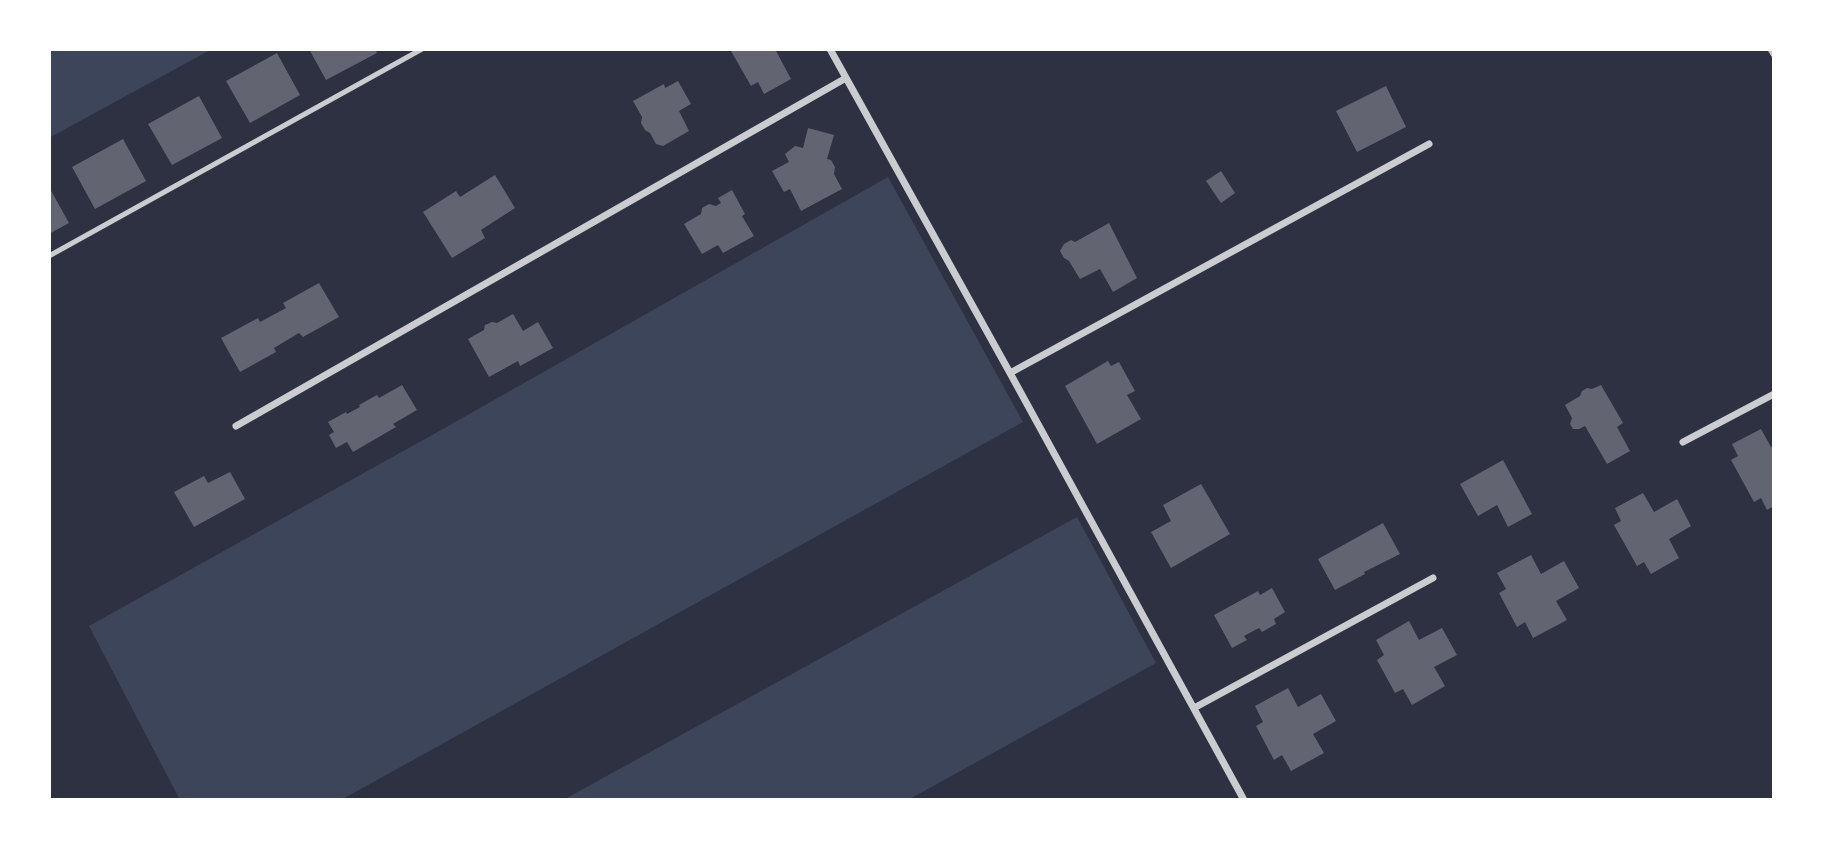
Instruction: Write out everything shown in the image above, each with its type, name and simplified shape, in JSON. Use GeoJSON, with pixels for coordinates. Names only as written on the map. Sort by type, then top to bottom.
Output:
{"type":"FeatureCollection","features":[{"type":"Feature","properties":{"kind":"street"},"geometry":{"type":"LineString","coordinates":[[830,49],[1244,800]]}},
{"type":"Feature","properties":{"kind":"street"},"geometry":{"type":"LineString","coordinates":[[1771,49],[1774,54]]}},
{"type":"Feature","properties":{"kind":"street"},"geometry":{"type":"LineString","coordinates":[[236,426],[846,78]]}},
{"type":"Feature","properties":{"kind":"street"},"geometry":{"type":"LineString","coordinates":[[1010,373],[1429,144]]}},
{"type":"Feature","properties":{"kind":"street"},"geometry":{"type":"LineString","coordinates":[[1683,442],[1774,394]]}},
{"type":"Feature","properties":{"kind":"street"},"geometry":{"type":"LineString","coordinates":[[1194,708],[1433,578]]}},
{"type":"Feature","properties":{"kind":"lane"},"geometry":{"type":"LineString","coordinates":[[49,256],[422,49]]}},
{"type":"Feature","properties":{"kind":"shaded area"},"geometry":{"type":"Polygon","coordinates":[[[49,49],[212,49],[49,138],[49,49]]]}},
{"type":"Feature","properties":{"kind":"shaded area"},"geometry":{"type":"Polygon","coordinates":[[[888,177],[1023,422],[341,800],[180,800],[89,626],[888,177]]]}},
{"type":"Feature","properties":{"kind":"shaded area"},"geometry":{"type":"Polygon","coordinates":[[[1077,517],[1156,663],[908,800],[563,800],[1077,517]]]}},
{"type":"Feature","properties":{"kind":"building"},"geometry":{"type":"Polygon","coordinates":[[[309,49],[375,49],[377,53],[326,80],[309,49]]]}},
{"type":"Feature","properties":{"kind":"building"},"geometry":{"type":"Polygon","coordinates":[[[775,49],[791,79],[764,94],[758,82],[751,86],[731,51],[775,49]]]}},
{"type":"Feature","properties":{"kind":"building"},"geometry":{"type":"Polygon","coordinates":[[[277,53],[300,95],[250,123],[226,81],[277,53]]]}},
{"type":"Feature","properties":{"kind":"building"},"geometry":{"type":"Polygon","coordinates":[[[678,81],[691,104],[679,111],[689,131],[663,146],[656,144],[641,123],[642,117],[633,101],[664,84],[665,88],[678,81]]]}},
{"type":"Feature","properties":{"kind":"building"},"geometry":{"type":"Polygon","coordinates":[[[1386,86],[1406,127],[1357,152],[1336,111],[1386,86]]]}},
{"type":"Feature","properties":{"kind":"building"},"geometry":{"type":"Polygon","coordinates":[[[199,96],[222,138],[172,165],[148,124],[199,96]]]}},
{"type":"Feature","properties":{"kind":"building"},"geometry":{"type":"Polygon","coordinates":[[[808,128],[834,135],[827,159],[831,160],[835,167],[834,174],[842,189],[801,211],[790,189],[784,192],[772,171],[789,162],[785,154],[795,146],[803,148],[808,128]]]}},
{"type":"Feature","properties":{"kind":"building"},"geometry":{"type":"Polygon","coordinates":[[[123,139],[146,181],[95,209],[72,167],[123,139]]]}},
{"type":"Feature","properties":{"kind":"building"},"geometry":{"type":"Polygon","coordinates":[[[1221,171],[1235,193],[1221,203],[1206,181],[1221,171]]]}},
{"type":"Feature","properties":{"kind":"building"},"geometry":{"type":"Polygon","coordinates":[[[495,175],[515,208],[481,230],[485,238],[452,258],[423,212],[456,191],[460,197],[495,175]]]}},
{"type":"Feature","properties":{"kind":"building"},"geometry":{"type":"Polygon","coordinates":[[[49,187],[69,223],[49,234],[49,187]]]}},
{"type":"Feature","properties":{"kind":"building"},"geometry":{"type":"Polygon","coordinates":[[[732,190],[745,214],[742,216],[754,236],[723,253],[718,245],[702,254],[684,224],[701,214],[702,208],[709,204],[716,206],[721,203],[718,198],[732,190]]]}},
{"type":"Feature","properties":{"kind":"building"},"geometry":{"type":"Polygon","coordinates":[[[1109,223],[1137,278],[1113,292],[1100,269],[1080,279],[1060,251],[1064,244],[1071,240],[1075,242],[1109,223]]]}},
{"type":"Feature","properties":{"kind":"building"},"geometry":{"type":"Polygon","coordinates":[[[319,283],[339,317],[303,337],[299,333],[274,348],[276,352],[240,372],[221,338],[258,318],[260,322],[286,308],[283,303],[319,283]]]}},
{"type":"Feature","properties":{"kind":"building"},"geometry":{"type":"Polygon","coordinates":[[[513,314],[523,331],[538,322],[553,348],[520,366],[518,361],[489,377],[468,339],[484,330],[485,325],[497,323],[513,314]]]}},
{"type":"Feature","properties":{"kind":"building"},"geometry":{"type":"Polygon","coordinates":[[[1108,361],[1111,366],[1119,362],[1135,391],[1127,395],[1141,419],[1097,444],[1065,386],[1108,361]]]}},
{"type":"Feature","properties":{"kind":"building"},"geometry":{"type":"Polygon","coordinates":[[[402,385],[417,410],[393,424],[396,427],[353,452],[347,442],[336,448],[329,435],[334,432],[328,422],[360,407],[359,405],[377,395],[379,398],[402,385]]]}},
{"type":"Feature","properties":{"kind":"building"},"geometry":{"type":"Polygon","coordinates":[[[1601,385],[1623,423],[1617,427],[1630,451],[1607,464],[1585,426],[1573,429],[1570,424],[1572,418],[1565,405],[1587,388],[1601,385]]]}},
{"type":"Feature","properties":{"kind":"building"},"geometry":{"type":"Polygon","coordinates":[[[1761,429],[1771,447],[1774,446],[1774,506],[1767,510],[1761,498],[1754,502],[1731,460],[1738,456],[1732,444],[1761,429]]]}},
{"type":"Feature","properties":{"kind":"building"},"geometry":{"type":"Polygon","coordinates":[[[1503,460],[1532,514],[1508,527],[1497,505],[1478,516],[1460,484],[1503,460]]]}},
{"type":"Feature","properties":{"kind":"building"},"geometry":{"type":"Polygon","coordinates":[[[230,472],[245,499],[194,527],[174,492],[204,476],[208,483],[230,472]]]}},
{"type":"Feature","properties":{"kind":"building"},"geometry":{"type":"Polygon","coordinates":[[[1201,484],[1230,534],[1171,568],[1151,532],[1171,521],[1163,505],[1201,484]]]}},
{"type":"Feature","properties":{"kind":"building"},"geometry":{"type":"Polygon","coordinates":[[[1643,493],[1654,512],[1677,499],[1691,526],[1669,539],[1679,558],[1651,574],[1644,562],[1637,566],[1614,525],[1621,521],[1615,508],[1643,493]]]}},
{"type":"Feature","properties":{"kind":"building"},"geometry":{"type":"Polygon","coordinates":[[[1383,523],[1400,554],[1335,590],[1318,559],[1383,523]]]}},
{"type":"Feature","properties":{"kind":"building"},"geometry":{"type":"Polygon","coordinates":[[[1531,555],[1541,574],[1564,561],[1579,588],[1556,601],[1567,620],[1533,638],[1525,622],[1517,627],[1499,593],[1506,589],[1497,573],[1531,555]]]}},
{"type":"Feature","properties":{"kind":"building"},"geometry":{"type":"Polygon","coordinates":[[[1272,588],[1285,612],[1274,619],[1276,624],[1262,632],[1259,628],[1244,636],[1247,640],[1232,648],[1214,615],[1258,591],[1260,595],[1272,588]]]}},
{"type":"Feature","properties":{"kind":"building"},"geometry":{"type":"Polygon","coordinates":[[[1409,621],[1419,640],[1442,628],[1457,655],[1434,667],[1445,686],[1412,705],[1403,689],[1395,693],[1377,660],[1384,655],[1376,640],[1409,621]]]}},
{"type":"Feature","properties":{"kind":"building"},"geometry":{"type":"Polygon","coordinates":[[[1288,688],[1298,707],[1321,694],[1336,721],[1313,734],[1324,753],[1291,771],[1282,755],[1274,760],[1256,726],[1263,722],[1255,706],[1288,688]]]}}]}
